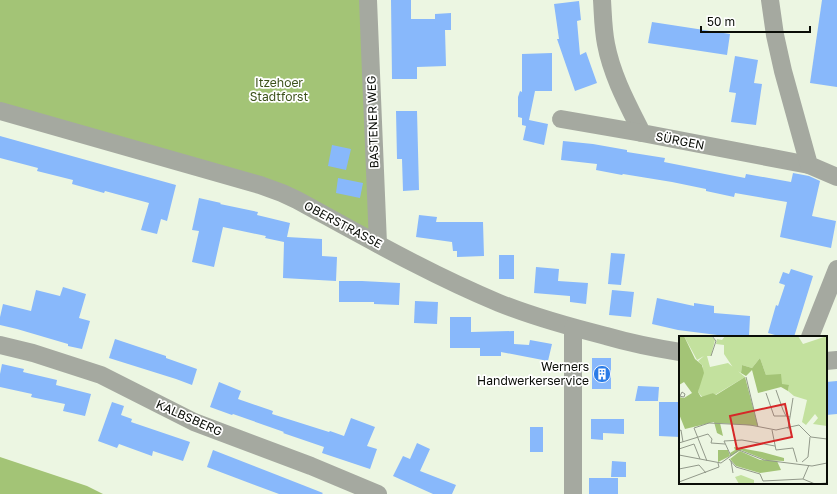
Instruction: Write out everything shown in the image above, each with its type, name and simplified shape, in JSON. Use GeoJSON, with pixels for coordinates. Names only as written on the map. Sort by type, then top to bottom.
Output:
{"type":"FeatureCollection","features":[{"type":"Feature","properties":{"kind":"street","name":"BASTENER WEG"},"geometry":{"type":"LineString","coordinates":[[368,0],[378,244]]}},
{"type":"Feature","properties":{"kind":"street","name":"SÜRGEN"},"geometry":{"type":"LineString","coordinates":[[602,0],[603,25],[612,65],[621,91],[642,134],[809,165],[837,177]]}},
{"type":"Feature","properties":{"kind":"street"},"geometry":{"type":"LineString","coordinates":[[770,0],[775,35],[783,71],[809,165]]}},
{"type":"Feature","properties":{"kind":"street","name":"OBERSTRASSE"},"geometry":{"type":"LineString","coordinates":[[0,111],[260,185],[297,200],[378,244],[473,292],[530,315],[573,328],[679,352]]}},
{"type":"Feature","properties":{"kind":"street"},"geometry":{"type":"LineString","coordinates":[[561,119],[642,134]]}},
{"type":"Feature","properties":{"kind":"street"},"geometry":{"type":"LineString","coordinates":[[810,336],[837,269]]}},
{"type":"Feature","properties":{"kind":"street"},"geometry":{"type":"LineString","coordinates":[[573,328],[573,494]]}},
{"type":"Feature","properties":{"kind":"street","name":"KALBSBERG"},"geometry":{"type":"LineString","coordinates":[[0,345],[33,353],[101,375],[194,422],[311,466],[378,494]]}},
{"type":"Feature","properties":{"kind":"street"},"geometry":{"type":"LineString","coordinates":[[827,361],[837,360]]}},
{"type":"Feature","properties":{"kind":"green space","name":"Itzehoer Stadtforst"},"geometry":{"type":"Polygon","coordinates":[[[0,0],[366,0],[375,233],[0,104],[0,0]]]}},
{"type":"Feature","properties":{"kind":"green space"},"geometry":{"type":"Polygon","coordinates":[[[0,457],[87,486],[103,494],[0,494],[0,457]]]}},
{"type":"Feature","properties":{"kind":"building"},"geometry":{"type":"Polygon","coordinates":[[[391,0],[411,0],[411,19],[435,19],[435,14],[451,13],[451,30],[445,30],[446,66],[417,67],[417,79],[392,79],[391,0]]]}},
{"type":"Feature","properties":{"kind":"building"},"geometry":{"type":"Polygon","coordinates":[[[822,0],[837,0],[837,87],[810,83],[822,0]]]}},
{"type":"Feature","properties":{"kind":"building"},"geometry":{"type":"Polygon","coordinates":[[[579,1],[581,20],[577,21],[580,55],[586,52],[597,83],[575,91],[557,39],[559,39],[554,4],[579,1]]]}},
{"type":"Feature","properties":{"kind":"building"},"geometry":{"type":"Polygon","coordinates":[[[652,22],[730,34],[727,55],[648,43],[652,22]]]}},
{"type":"Feature","properties":{"kind":"building"},"geometry":{"type":"Polygon","coordinates":[[[552,53],[552,91],[535,91],[529,120],[548,124],[544,145],[523,140],[526,126],[522,125],[522,118],[518,117],[518,97],[520,91],[522,92],[522,54],[552,53]]]}},
{"type":"Feature","properties":{"kind":"building"},"geometry":{"type":"Polygon","coordinates":[[[735,56],[758,60],[754,83],[762,84],[756,125],[731,122],[736,93],[729,92],[735,56]]]}},
{"type":"Feature","properties":{"kind":"building"},"geometry":{"type":"Polygon","coordinates":[[[396,111],[417,111],[419,190],[403,191],[402,159],[397,159],[396,111]]]}},
{"type":"Feature","properties":{"kind":"building"},"geometry":{"type":"Polygon","coordinates":[[[0,136],[176,185],[167,221],[161,219],[157,234],[141,230],[149,203],[72,184],[73,180],[37,171],[38,168],[0,158],[0,136]]]}},
{"type":"Feature","properties":{"kind":"building"},"geometry":{"type":"Polygon","coordinates":[[[563,141],[593,144],[627,150],[627,152],[665,158],[664,162],[745,178],[746,174],[791,182],[793,173],[809,176],[820,181],[812,216],[836,221],[831,248],[780,237],[787,202],[735,193],[734,197],[672,182],[596,170],[597,164],[561,160],[563,141]]]}},
{"type":"Feature","properties":{"kind":"building"},"geometry":{"type":"Polygon","coordinates":[[[332,145],[351,149],[346,170],[328,166],[332,145]]]}},
{"type":"Feature","properties":{"kind":"building"},"geometry":{"type":"Polygon","coordinates":[[[338,178],[363,183],[360,198],[336,193],[338,178]]]}},
{"type":"Feature","properties":{"kind":"building"},"geometry":{"type":"Polygon","coordinates":[[[199,198],[258,212],[257,215],[290,223],[287,237],[322,239],[322,256],[337,257],[336,281],[283,278],[284,242],[265,238],[266,236],[223,227],[214,267],[192,262],[199,231],[192,230],[199,198]]]}},
{"type":"Feature","properties":{"kind":"building"},"geometry":{"type":"Polygon","coordinates":[[[419,215],[437,217],[436,222],[483,222],[484,256],[457,257],[457,251],[453,251],[452,242],[416,237],[419,215]]]}},
{"type":"Feature","properties":{"kind":"building"},"geometry":{"type":"Polygon","coordinates":[[[611,253],[625,254],[621,285],[608,284],[611,253]]]}},
{"type":"Feature","properties":{"kind":"building"},"geometry":{"type":"Polygon","coordinates":[[[499,255],[514,255],[514,279],[499,279],[499,255]]]}},
{"type":"Feature","properties":{"kind":"building"},"geometry":{"type":"Polygon","coordinates":[[[536,267],[559,269],[558,281],[588,283],[586,304],[570,302],[570,296],[534,293],[536,267]]]}},
{"type":"Feature","properties":{"kind":"building"},"geometry":{"type":"Polygon","coordinates":[[[791,269],[813,276],[794,336],[778,336],[768,333],[776,305],[778,306],[785,285],[779,283],[783,272],[789,274],[791,269]]]}},
{"type":"Feature","properties":{"kind":"building"},"geometry":{"type":"Polygon","coordinates":[[[339,281],[400,283],[399,305],[374,304],[374,302],[339,302],[339,281]]]}},
{"type":"Feature","properties":{"kind":"building"},"geometry":{"type":"Polygon","coordinates":[[[63,287],[86,294],[79,318],[90,321],[82,349],[0,325],[3,304],[31,311],[36,290],[60,296],[63,287]]]}},
{"type":"Feature","properties":{"kind":"building"},"geometry":{"type":"Polygon","coordinates":[[[612,290],[634,292],[631,317],[609,315],[612,290]]]}},
{"type":"Feature","properties":{"kind":"building"},"geometry":{"type":"Polygon","coordinates":[[[657,298],[694,306],[694,303],[714,306],[714,313],[750,316],[749,336],[725,336],[678,330],[652,324],[657,298]]]}},
{"type":"Feature","properties":{"kind":"building"},"geometry":{"type":"Polygon","coordinates":[[[415,301],[438,302],[437,324],[414,323],[415,301]]]}},
{"type":"Feature","properties":{"kind":"building"},"geometry":{"type":"Polygon","coordinates":[[[450,317],[471,317],[471,332],[514,331],[514,344],[529,345],[530,340],[552,344],[548,361],[501,352],[501,356],[480,356],[480,348],[450,348],[450,317]]]}},
{"type":"Feature","properties":{"kind":"building"},"geometry":{"type":"Polygon","coordinates":[[[115,339],[166,356],[166,358],[197,369],[192,385],[109,358],[115,339]]]}},
{"type":"Feature","properties":{"kind":"building","name":"Werners Handwerkerservice"},"geometry":{"type":"Polygon","coordinates":[[[592,358],[611,358],[611,389],[592,389],[592,358]]]}},
{"type":"Feature","properties":{"kind":"building"},"geometry":{"type":"Polygon","coordinates":[[[2,364],[24,369],[23,372],[57,380],[56,385],[91,394],[85,416],[63,411],[65,404],[31,397],[32,394],[0,387],[2,364]]]}},
{"type":"Feature","properties":{"kind":"building"},"geometry":{"type":"Polygon","coordinates":[[[837,381],[837,414],[827,415],[827,382],[837,381]]]}},
{"type":"Feature","properties":{"kind":"building"},"geometry":{"type":"Polygon","coordinates":[[[219,382],[241,391],[238,399],[273,411],[272,414],[329,432],[330,431],[344,436],[351,418],[375,427],[367,446],[377,449],[370,469],[322,453],[324,447],[210,407],[219,382]]]}},
{"type":"Feature","properties":{"kind":"building"},"geometry":{"type":"Polygon","coordinates":[[[638,386],[659,387],[658,401],[635,401],[638,386]]]}},
{"type":"Feature","properties":{"kind":"building"},"geometry":{"type":"Polygon","coordinates":[[[112,402],[124,406],[121,415],[132,419],[131,422],[190,442],[183,461],[153,451],[152,456],[119,444],[117,448],[98,441],[112,402]]]}},
{"type":"Feature","properties":{"kind":"building"},"geometry":{"type":"Polygon","coordinates":[[[659,402],[679,402],[679,437],[659,436],[659,402]]]}},
{"type":"Feature","properties":{"kind":"building"},"geometry":{"type":"Polygon","coordinates":[[[591,419],[624,419],[624,434],[603,433],[603,440],[591,439],[591,419]]]}},
{"type":"Feature","properties":{"kind":"building"},"geometry":{"type":"Polygon","coordinates":[[[530,427],[543,427],[543,452],[530,452],[530,427]]]}},
{"type":"Feature","properties":{"kind":"building"},"geometry":{"type":"Polygon","coordinates":[[[417,443],[430,449],[420,471],[456,485],[452,494],[433,494],[393,476],[403,456],[410,459],[417,443]]]}},
{"type":"Feature","properties":{"kind":"building"},"geometry":{"type":"Polygon","coordinates":[[[213,450],[323,493],[279,494],[207,467],[213,450]]]}},
{"type":"Feature","properties":{"kind":"building"},"geometry":{"type":"Polygon","coordinates":[[[612,461],[626,462],[626,477],[611,477],[612,461]]]}},
{"type":"Feature","properties":{"kind":"building"},"geometry":{"type":"Polygon","coordinates":[[[589,478],[618,478],[618,494],[589,494],[589,478]]]}},
{"type":"Feature","properties":{"kind":"place","name":"Werners Handwerkerservice"},"geometry":{"type":"Point","coordinates":[602,374]}}]}
